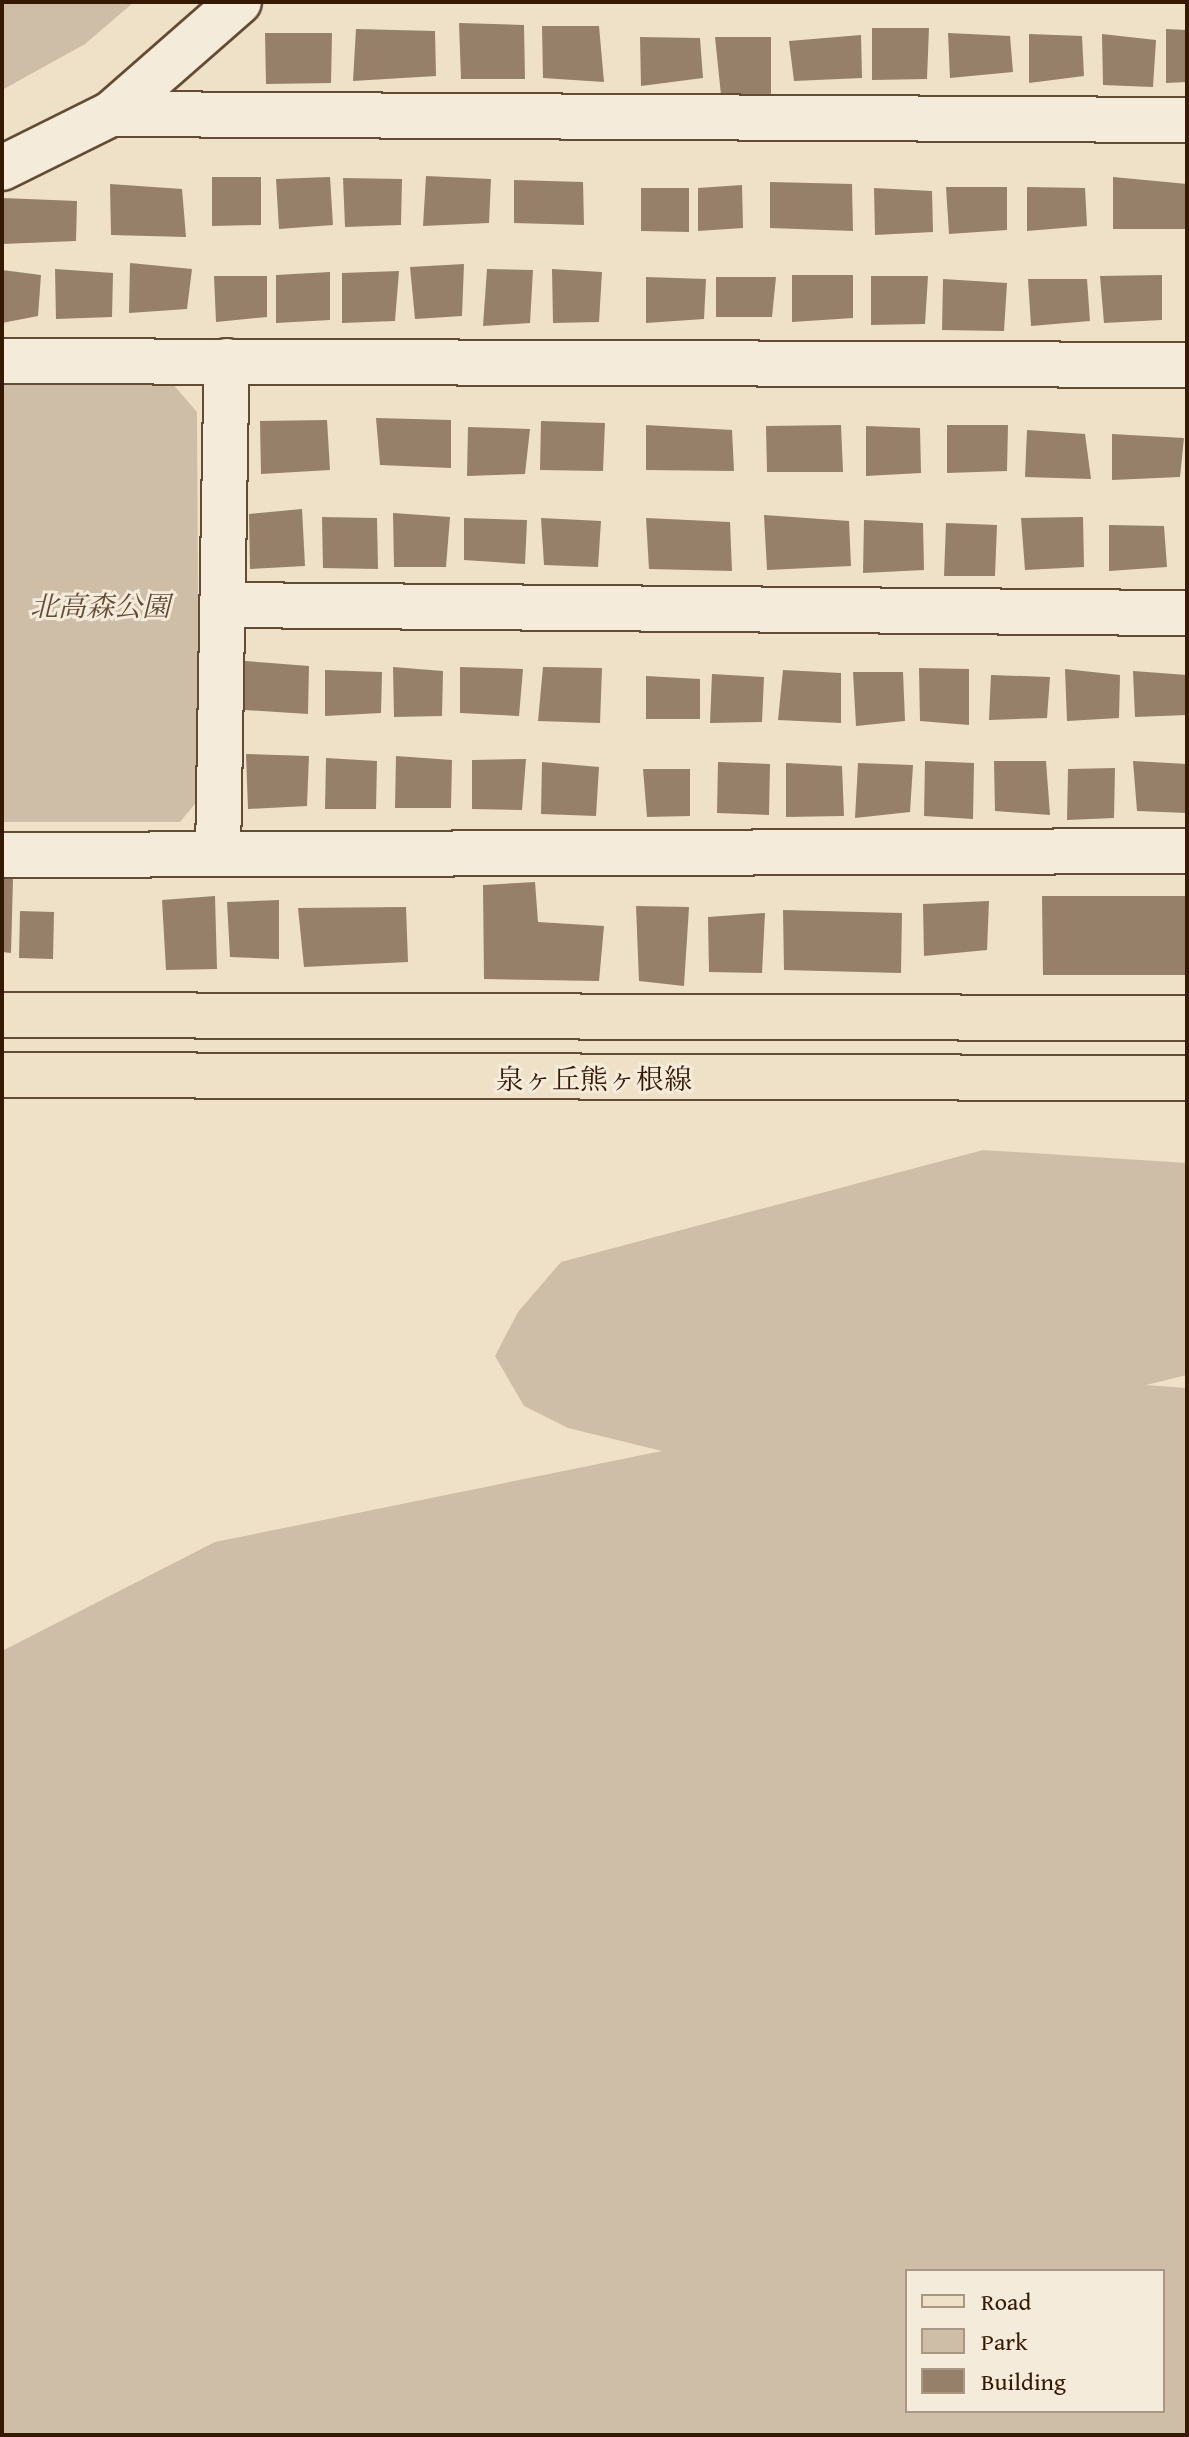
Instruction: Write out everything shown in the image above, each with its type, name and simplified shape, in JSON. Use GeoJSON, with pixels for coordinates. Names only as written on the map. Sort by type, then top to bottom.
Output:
{"type":"FeatureCollection","features":[{"type":"Feature","properties":{"kind":"main road"},"geometry":{"type":"LineString","coordinates":[[2,1015],[1187,1018]]}},
{"type":"Feature","properties":{"kind":"main road","name":"泉ヶ丘熊ヶ根線"},"geometry":{"type":"LineString","coordinates":[[2,1075],[1187,1078]]}},
{"type":"Feature","properties":{"kind":"street"},"geometry":{"type":"LineString","coordinates":[[2,168],[111,114],[239,2]]}},
{"type":"Feature","properties":{"kind":"street"},"geometry":{"type":"LineString","coordinates":[[111,114],[1187,120]]}},
{"type":"Feature","properties":{"kind":"street"},"geometry":{"type":"LineString","coordinates":[[2,361],[1187,365]]}},
{"type":"Feature","properties":{"kind":"street"},"geometry":{"type":"LineString","coordinates":[[218,854],[227,361]]}},
{"type":"Feature","properties":{"kind":"street"},"geometry":{"type":"LineString","coordinates":[[223,605],[1187,613]]}},
{"type":"Feature","properties":{"kind":"street"},"geometry":{"type":"LineString","coordinates":[[2,855],[1187,851]]}},
{"type":"Feature","properties":{"kind":"green space"},"geometry":{"type":"Polygon","coordinates":[[[2,2],[134,2],[85,44],[2,90],[2,2]]]}},
{"type":"Feature","properties":{"kind":"green space","name":"北高森公園"},"geometry":{"type":"Polygon","coordinates":[[[2,374],[165,375],[197,412],[199,799],[180,822],[2,822],[2,374]]]}},
{"type":"Feature","properties":{"kind":"green space"},"geometry":{"type":"Polygon","coordinates":[[[983,1150],[1187,1163],[1187,1375],[1146,1385],[1187,1388],[1187,2435],[2,2435],[2,1651],[215,1542],[662,1451],[568,1428],[524,1406],[495,1356],[518,1312],[561,1262],[983,1150]]]}},
{"type":"Feature","properties":{"kind":"building"},"geometry":{"type":"Polygon","coordinates":[[[459,23],[524,25],[525,79],[461,79],[459,23]]]}},
{"type":"Feature","properties":{"kind":"building"},"geometry":{"type":"Polygon","coordinates":[[[542,26],[599,26],[604,82],[543,78],[542,26]]]}},
{"type":"Feature","properties":{"kind":"building"},"geometry":{"type":"Polygon","coordinates":[[[872,28],[929,28],[927,79],[872,80],[872,28]]]}},
{"type":"Feature","properties":{"kind":"building"},"geometry":{"type":"Polygon","coordinates":[[[356,29],[435,31],[436,76],[353,81],[356,29]]]}},
{"type":"Feature","properties":{"kind":"building"},"geometry":{"type":"Polygon","coordinates":[[[1166,29],[1187,30],[1187,82],[1166,83],[1166,29]]]}},
{"type":"Feature","properties":{"kind":"building"},"geometry":{"type":"Polygon","coordinates":[[[265,33],[332,33],[331,83],[266,84],[265,33]]]}},
{"type":"Feature","properties":{"kind":"building"},"geometry":{"type":"Polygon","coordinates":[[[948,33],[1010,36],[1013,72],[950,78],[948,33]]]}},
{"type":"Feature","properties":{"kind":"building"},"geometry":{"type":"Polygon","coordinates":[[[1029,34],[1082,36],[1084,76],[1029,83],[1029,34]]]}},
{"type":"Feature","properties":{"kind":"building"},"geometry":{"type":"Polygon","coordinates":[[[1102,34],[1156,40],[1153,87],[1103,85],[1102,34]]]}},
{"type":"Feature","properties":{"kind":"building"},"geometry":{"type":"Polygon","coordinates":[[[861,35],[862,78],[794,81],[789,41],[861,35]]]}},
{"type":"Feature","properties":{"kind":"building"},"geometry":{"type":"Polygon","coordinates":[[[640,37],[700,38],[703,78],[641,86],[640,37]]]}},
{"type":"Feature","properties":{"kind":"building"},"geometry":{"type":"Polygon","coordinates":[[[715,37],[771,37],[771,94],[721,95],[715,37]]]}},
{"type":"Feature","properties":{"kind":"building"},"geometry":{"type":"Polygon","coordinates":[[[426,176],[491,179],[489,223],[423,226],[426,176]]]}},
{"type":"Feature","properties":{"kind":"building"},"geometry":{"type":"Polygon","coordinates":[[[212,177],[261,177],[261,225],[212,226],[212,177]]]}},
{"type":"Feature","properties":{"kind":"building"},"geometry":{"type":"Polygon","coordinates":[[[330,177],[333,225],[279,229],[276,179],[330,177]]]}},
{"type":"Feature","properties":{"kind":"building"},"geometry":{"type":"Polygon","coordinates":[[[1113,177],[1187,184],[1187,229],[1113,229],[1113,177]]]}},
{"type":"Feature","properties":{"kind":"building"},"geometry":{"type":"Polygon","coordinates":[[[343,178],[402,179],[401,225],[345,227],[343,178]]]}},
{"type":"Feature","properties":{"kind":"building"},"geometry":{"type":"Polygon","coordinates":[[[514,180],[583,182],[584,225],[514,223],[514,180]]]}},
{"type":"Feature","properties":{"kind":"building"},"geometry":{"type":"Polygon","coordinates":[[[770,182],[852,184],[853,231],[770,228],[770,182]]]}},
{"type":"Feature","properties":{"kind":"building"},"geometry":{"type":"Polygon","coordinates":[[[110,184],[182,189],[186,237],[111,235],[110,184]]]}},
{"type":"Feature","properties":{"kind":"building"},"geometry":{"type":"Polygon","coordinates":[[[742,185],[743,228],[698,231],[698,188],[742,185]]]}},
{"type":"Feature","properties":{"kind":"building"},"geometry":{"type":"Polygon","coordinates":[[[946,187],[1007,187],[1007,230],[949,234],[946,187]]]}},
{"type":"Feature","properties":{"kind":"building"},"geometry":{"type":"Polygon","coordinates":[[[1027,187],[1085,188],[1087,226],[1027,231],[1027,187]]]}},
{"type":"Feature","properties":{"kind":"building"},"geometry":{"type":"Polygon","coordinates":[[[641,188],[689,188],[689,232],[641,231],[641,188]]]}},
{"type":"Feature","properties":{"kind":"building"},"geometry":{"type":"Polygon","coordinates":[[[874,188],[932,191],[933,232],[875,235],[874,188]]]}},
{"type":"Feature","properties":{"kind":"building"},"geometry":{"type":"Polygon","coordinates":[[[2,198],[77,201],[76,241],[2,244],[2,198]]]}},
{"type":"Feature","properties":{"kind":"building"},"geometry":{"type":"Polygon","coordinates":[[[130,263],[192,269],[187,309],[129,313],[130,263]]]}},
{"type":"Feature","properties":{"kind":"building"},"geometry":{"type":"Polygon","coordinates":[[[464,264],[462,316],[415,319],[410,267],[464,264]]]}},
{"type":"Feature","properties":{"kind":"building"},"geometry":{"type":"Polygon","coordinates":[[[55,269],[113,273],[112,317],[56,319],[55,269]]]}},
{"type":"Feature","properties":{"kind":"building"},"geometry":{"type":"Polygon","coordinates":[[[487,269],[533,270],[530,323],[483,326],[487,269]]]}},
{"type":"Feature","properties":{"kind":"building"},"geometry":{"type":"Polygon","coordinates":[[[552,269],[602,272],[599,322],[553,323],[552,269]]]}},
{"type":"Feature","properties":{"kind":"building"},"geometry":{"type":"Polygon","coordinates":[[[2,270],[41,275],[38,316],[2,323],[2,270]]]}},
{"type":"Feature","properties":{"kind":"building"},"geometry":{"type":"Polygon","coordinates":[[[399,271],[395,321],[342,323],[342,273],[399,271]]]}},
{"type":"Feature","properties":{"kind":"building"},"geometry":{"type":"Polygon","coordinates":[[[330,272],[330,320],[276,323],[276,275],[330,272]]]}},
{"type":"Feature","properties":{"kind":"building"},"geometry":{"type":"Polygon","coordinates":[[[792,275],[853,275],[853,318],[792,322],[792,275]]]}},
{"type":"Feature","properties":{"kind":"building"},"geometry":{"type":"Polygon","coordinates":[[[1162,275],[1162,320],[1104,323],[1100,276],[1162,275]]]}},
{"type":"Feature","properties":{"kind":"building"},"geometry":{"type":"Polygon","coordinates":[[[214,276],[267,276],[267,317],[216,322],[214,276]]]}},
{"type":"Feature","properties":{"kind":"building"},"geometry":{"type":"Polygon","coordinates":[[[871,276],[928,276],[925,324],[871,325],[871,276]]]}},
{"type":"Feature","properties":{"kind":"building"},"geometry":{"type":"Polygon","coordinates":[[[646,277],[706,279],[704,319],[646,323],[646,277]]]}},
{"type":"Feature","properties":{"kind":"building"},"geometry":{"type":"Polygon","coordinates":[[[716,277],[776,277],[772,317],[716,317],[716,277]]]}},
{"type":"Feature","properties":{"kind":"building"},"geometry":{"type":"Polygon","coordinates":[[[943,279],[1007,283],[1004,331],[942,330],[943,279]]]}},
{"type":"Feature","properties":{"kind":"building"},"geometry":{"type":"Polygon","coordinates":[[[1028,279],[1087,279],[1090,321],[1031,326],[1028,279]]]}},
{"type":"Feature","properties":{"kind":"building"},"geometry":{"type":"Polygon","coordinates":[[[376,418],[451,420],[451,468],[380,465],[376,418]]]}},
{"type":"Feature","properties":{"kind":"building"},"geometry":{"type":"Polygon","coordinates":[[[327,420],[330,470],[261,474],[260,421],[327,420]]]}},
{"type":"Feature","properties":{"kind":"building"},"geometry":{"type":"Polygon","coordinates":[[[541,421],[605,423],[603,471],[540,470],[541,421]]]}},
{"type":"Feature","properties":{"kind":"building"},"geometry":{"type":"Polygon","coordinates":[[[646,425],[732,430],[734,471],[646,470],[646,425]]]}},
{"type":"Feature","properties":{"kind":"building"},"geometry":{"type":"Polygon","coordinates":[[[841,425],[843,472],[767,472],[766,426],[841,425]]]}},
{"type":"Feature","properties":{"kind":"building"},"geometry":{"type":"Polygon","coordinates":[[[947,425],[1008,425],[1007,471],[947,473],[947,425]]]}},
{"type":"Feature","properties":{"kind":"building"},"geometry":{"type":"Polygon","coordinates":[[[866,426],[920,428],[921,473],[866,476],[866,426]]]}},
{"type":"Feature","properties":{"kind":"building"},"geometry":{"type":"Polygon","coordinates":[[[468,427],[530,429],[525,474],[467,476],[468,427]]]}},
{"type":"Feature","properties":{"kind":"building"},"geometry":{"type":"Polygon","coordinates":[[[1027,430],[1085,434],[1091,479],[1025,477],[1027,430]]]}},
{"type":"Feature","properties":{"kind":"building"},"geometry":{"type":"Polygon","coordinates":[[[1112,434],[1184,438],[1180,477],[1112,480],[1112,434]]]}},
{"type":"Feature","properties":{"kind":"building"},"geometry":{"type":"Polygon","coordinates":[[[302,509],[305,566],[250,569],[249,514],[302,509]]]}},
{"type":"Feature","properties":{"kind":"building"},"geometry":{"type":"Polygon","coordinates":[[[393,513],[450,517],[446,567],[394,567],[393,513]]]}},
{"type":"Feature","properties":{"kind":"building"},"geometry":{"type":"Polygon","coordinates":[[[764,515],[849,521],[851,566],[767,570],[764,515]]]}},
{"type":"Feature","properties":{"kind":"building"},"geometry":{"type":"Polygon","coordinates":[[[322,517],[377,518],[378,569],[323,568],[322,517]]]}},
{"type":"Feature","properties":{"kind":"building"},"geometry":{"type":"Polygon","coordinates":[[[1083,517],[1084,567],[1025,570],[1021,518],[1083,517]]]}},
{"type":"Feature","properties":{"kind":"building"},"geometry":{"type":"Polygon","coordinates":[[[464,518],[527,520],[525,564],[464,560],[464,518]]]}},
{"type":"Feature","properties":{"kind":"building"},"geometry":{"type":"Polygon","coordinates":[[[541,518],[601,521],[598,567],[544,565],[541,518]]]}},
{"type":"Feature","properties":{"kind":"building"},"geometry":{"type":"Polygon","coordinates":[[[646,518],[730,522],[732,571],[649,569],[646,518]]]}},
{"type":"Feature","properties":{"kind":"building"},"geometry":{"type":"Polygon","coordinates":[[[864,520],[923,523],[924,570],[863,573],[864,520]]]}},
{"type":"Feature","properties":{"kind":"building"},"geometry":{"type":"Polygon","coordinates":[[[946,523],[997,525],[995,576],[944,576],[946,523]]]}},
{"type":"Feature","properties":{"kind":"building"},"geometry":{"type":"Polygon","coordinates":[[[1109,525],[1164,526],[1167,567],[1109,571],[1109,525]]]}},
{"type":"Feature","properties":{"kind":"building"},"geometry":{"type":"Polygon","coordinates":[[[245,661],[309,666],[308,714],[245,710],[245,661]]]}},
{"type":"Feature","properties":{"kind":"building"},"geometry":{"type":"Polygon","coordinates":[[[393,667],[443,671],[442,716],[394,717],[393,667]]]}},
{"type":"Feature","properties":{"kind":"building"},"geometry":{"type":"Polygon","coordinates":[[[460,667],[523,669],[519,716],[460,713],[460,667]]]}},
{"type":"Feature","properties":{"kind":"building"},"geometry":{"type":"Polygon","coordinates":[[[543,667],[602,668],[600,723],[538,721],[543,667]]]}},
{"type":"Feature","properties":{"kind":"building"},"geometry":{"type":"Polygon","coordinates":[[[919,668],[969,669],[969,725],[920,721],[919,668]]]}},
{"type":"Feature","properties":{"kind":"building"},"geometry":{"type":"Polygon","coordinates":[[[1065,669],[1120,675],[1119,718],[1067,721],[1065,669]]]}},
{"type":"Feature","properties":{"kind":"building"},"geometry":{"type":"Polygon","coordinates":[[[325,670],[382,672],[381,713],[325,716],[325,670]]]}},
{"type":"Feature","properties":{"kind":"building"},"geometry":{"type":"Polygon","coordinates":[[[783,670],[841,673],[841,723],[778,720],[783,670]]]}},
{"type":"Feature","properties":{"kind":"building"},"geometry":{"type":"Polygon","coordinates":[[[1133,671],[1187,675],[1187,715],[1135,717],[1133,671]]]}},
{"type":"Feature","properties":{"kind":"building"},"geometry":{"type":"Polygon","coordinates":[[[853,672],[903,672],[905,721],[856,726],[853,672]]]}},
{"type":"Feature","properties":{"kind":"building"},"geometry":{"type":"Polygon","coordinates":[[[712,674],[764,677],[762,722],[710,723],[712,674]]]}},
{"type":"Feature","properties":{"kind":"building"},"geometry":{"type":"Polygon","coordinates":[[[991,675],[1050,677],[1047,718],[989,720],[991,675]]]}},
{"type":"Feature","properties":{"kind":"building"},"geometry":{"type":"Polygon","coordinates":[[[646,676],[700,679],[700,719],[646,719],[646,676]]]}},
{"type":"Feature","properties":{"kind":"building"},"geometry":{"type":"Polygon","coordinates":[[[246,754],[309,756],[307,806],[248,809],[246,754]]]}},
{"type":"Feature","properties":{"kind":"building"},"geometry":{"type":"Polygon","coordinates":[[[396,756],[452,760],[451,808],[395,808],[396,756]]]}},
{"type":"Feature","properties":{"kind":"building"},"geometry":{"type":"Polygon","coordinates":[[[326,758],[377,761],[376,809],[325,809],[326,758]]]}},
{"type":"Feature","properties":{"kind":"building"},"geometry":{"type":"Polygon","coordinates":[[[526,759],[522,810],[472,809],[472,760],[526,759]]]}},
{"type":"Feature","properties":{"kind":"building"},"geometry":{"type":"Polygon","coordinates":[[[925,761],[974,763],[973,819],[924,816],[925,761]]]}},
{"type":"Feature","properties":{"kind":"building"},"geometry":{"type":"Polygon","coordinates":[[[994,761],[1046,761],[1050,815],[995,811],[994,761]]]}},
{"type":"Feature","properties":{"kind":"building"},"geometry":{"type":"Polygon","coordinates":[[[1133,761],[1187,764],[1187,813],[1137,811],[1133,761]]]}},
{"type":"Feature","properties":{"kind":"building"},"geometry":{"type":"Polygon","coordinates":[[[542,762],[599,767],[596,816],[541,814],[542,762]]]}},
{"type":"Feature","properties":{"kind":"building"},"geometry":{"type":"Polygon","coordinates":[[[718,762],[770,764],[769,815],[717,813],[718,762]]]}},
{"type":"Feature","properties":{"kind":"building"},"geometry":{"type":"Polygon","coordinates":[[[786,763],[842,766],[844,816],[786,817],[786,763]]]}},
{"type":"Feature","properties":{"kind":"building"},"geometry":{"type":"Polygon","coordinates":[[[858,763],[913,765],[910,812],[855,818],[858,763]]]}},
{"type":"Feature","properties":{"kind":"building"},"geometry":{"type":"Polygon","coordinates":[[[1115,768],[1114,818],[1067,820],[1068,769],[1115,768]]]}},
{"type":"Feature","properties":{"kind":"building"},"geometry":{"type":"Polygon","coordinates":[[[643,769],[690,769],[690,816],[647,817],[643,769]]]}},
{"type":"Feature","properties":{"kind":"building"},"geometry":{"type":"Polygon","coordinates":[[[2,879],[13,879],[11,953],[2,952],[2,879]]]}},
{"type":"Feature","properties":{"kind":"building"},"geometry":{"type":"Polygon","coordinates":[[[535,882],[538,922],[604,926],[599,981],[484,979],[483,885],[535,882]]]}},
{"type":"Feature","properties":{"kind":"building"},"geometry":{"type":"Polygon","coordinates":[[[215,896],[217,969],[166,970],[162,900],[215,896]]]}},
{"type":"Feature","properties":{"kind":"building"},"geometry":{"type":"Polygon","coordinates":[[[1042,896],[1187,896],[1187,975],[1043,975],[1042,896]]]}},
{"type":"Feature","properties":{"kind":"building"},"geometry":{"type":"Polygon","coordinates":[[[279,900],[279,959],[230,957],[227,902],[279,900]]]}},
{"type":"Feature","properties":{"kind":"building"},"geometry":{"type":"Polygon","coordinates":[[[989,901],[987,950],[924,956],[923,904],[989,901]]]}},
{"type":"Feature","properties":{"kind":"building"},"geometry":{"type":"Polygon","coordinates":[[[636,906],[689,907],[684,986],[639,981],[636,906]]]}},
{"type":"Feature","properties":{"kind":"building"},"geometry":{"type":"Polygon","coordinates":[[[406,907],[408,962],[304,967],[298,908],[406,907]]]}},
{"type":"Feature","properties":{"kind":"building"},"geometry":{"type":"Polygon","coordinates":[[[783,910],[902,913],[901,973],[784,970],[783,910]]]}},
{"type":"Feature","properties":{"kind":"building"},"geometry":{"type":"Polygon","coordinates":[[[20,911],[54,912],[53,959],[19,958],[20,911]]]}},
{"type":"Feature","properties":{"kind":"building"},"geometry":{"type":"Polygon","coordinates":[[[765,913],[762,973],[709,972],[708,917],[765,913]]]}}]}
